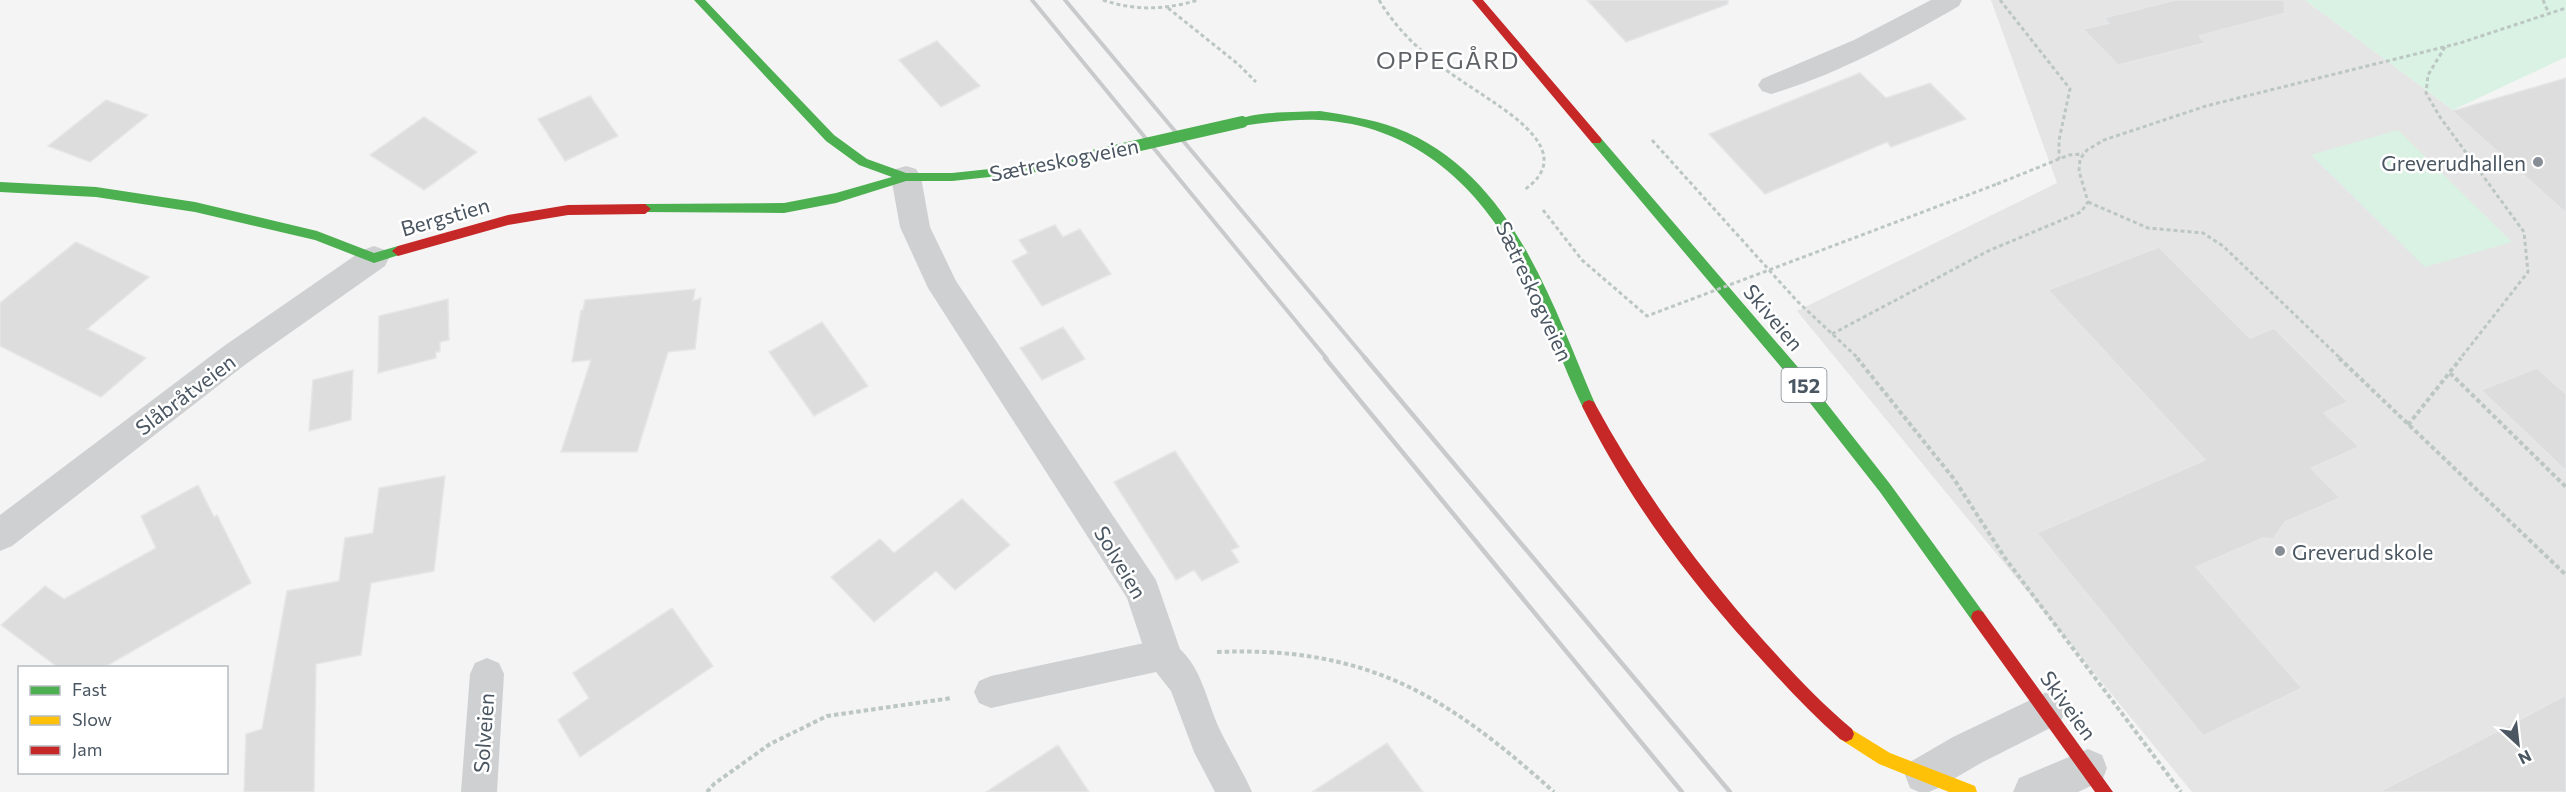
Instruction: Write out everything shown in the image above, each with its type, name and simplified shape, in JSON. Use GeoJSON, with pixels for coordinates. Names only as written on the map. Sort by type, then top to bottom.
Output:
{"type":"FeatureCollection","features":[{"type":"Feature","properties":{"kind":"street","name":"Sætreskogveien"},"geometry":{"type":"LineString","coordinates":[[699,0],[830,138],[862,162],[906,177],[952,177],[1004,172],[1083,158],[1280,114],[1319,113],[1351,117],[1418,142],[1438,154],[1473,184],[1507,226],[1525,259],[1588,405],[1611,449],[1650,513],[1746,633],[1842,731],[1884,759],[1969,792]]}},
{"type":"Feature","properties":{"kind":"street","name":"Skiveien"},"geometry":{"type":"LineString","coordinates":[[1477,0],[1797,376],[1885,488],[2096,780]]}},
{"type":"Feature","properties":{"kind":"street","name":"Bergstien"},"geometry":{"type":"LineString","coordinates":[[374,258],[508,220],[568,210],[784,208],[836,198],[906,177]]}},
{"type":"Feature","properties":{"kind":"street","name":"Solveien"},"geometry":{"type":"LineString","coordinates":[[906,177],[915,227],[944,288],[1143,592],[1163,655]]}},
{"type":"Feature","properties":{"kind":"street"},"geometry":{"type":"LineString","coordinates":[[0,187],[96,192],[195,207],[317,236],[374,258]]}},
{"type":"Feature","properties":{"kind":"street","name":"Slåbråtveien"},"geometry":{"type":"LineString","coordinates":[[0,535],[235,355],[374,258]]}},
{"type":"Feature","properties":{"kind":"street"},"geometry":{"type":"LineString","coordinates":[[1924,775],[1967,750],[2047,710]]}},
{"type":"Feature","properties":{"kind":"street"},"geometry":{"type":"LineString","coordinates":[[2033,792],[2096,780]]}},
{"type":"Feature","properties":{"kind":"lane"},"geometry":{"type":"LineString","coordinates":[[1771,84],[1865,47],[1950,0]]}},
{"type":"Feature","properties":{"kind":"lane"},"geometry":{"type":"LineString","coordinates":[[991,692],[1163,655],[1185,682],[1206,740],[1234,792]]}},
{"type":"Feature","properties":{"kind":"lane","name":"Solveien"},"geometry":{"type":"LineString","coordinates":[[479,792],[487,674]]}},
{"type":"Feature","properties":{"kind":"path"},"geometry":{"type":"LineString","coordinates":[[1103,0],[1137,9],[1168,8],[1198,0]]}},
{"type":"Feature","properties":{"kind":"path"},"geometry":{"type":"LineString","coordinates":[[1379,0],[1398,28],[1412,42],[1513,116],[1534,134],[1539,143],[1543,160],[1536,181],[1521,191],[1491,204]]}},
{"type":"Feature","properties":{"kind":"path"},"geometry":{"type":"LineString","coordinates":[[2000,0],[2070,89],[2059,140],[2059,159]]}},
{"type":"Feature","properties":{"kind":"path"},"geometry":{"type":"LineString","coordinates":[[2543,0],[2549,14]]}},
{"type":"Feature","properties":{"kind":"path"},"geometry":{"type":"LineString","coordinates":[[1168,8],[1238,64],[1263,89]]}},
{"type":"Feature","properties":{"kind":"path"},"geometry":{"type":"LineString","coordinates":[[2088,202],[2078,168],[2084,154],[2095,146],[2158,120],[2299,81],[2445,47],[2566,8]]}},
{"type":"Feature","properties":{"kind":"path"},"geometry":{"type":"LineString","coordinates":[[2408,425],[2528,272],[2524,232],[2440,117],[2426,93],[2428,75],[2445,47]]}},
{"type":"Feature","properties":{"kind":"path"},"geometry":{"type":"LineString","coordinates":[[1543,210],[1582,260],[1647,316],[2069,155],[2084,154]]}},
{"type":"Feature","properties":{"kind":"path"},"geometry":{"type":"LineString","coordinates":[[1832,334],[1988,251],[2042,226],[2072,217],[2081,212],[2088,202]]}},
{"type":"Feature","properties":{"kind":"path"},"geometry":{"type":"LineString","coordinates":[[2088,202],[2148,228],[2203,233],[2211,237],[2566,575]]}},
{"type":"Feature","properties":{"kind":"path"},"geometry":{"type":"LineString","coordinates":[[2450,373],[2566,487]]}},
{"type":"Feature","properties":{"kind":"path"},"geometry":{"type":"LineString","coordinates":[[1163,655],[1222,651],[1320,657],[1364,668],[1411,687],[1453,711],[1494,740],[1554,792]]}},
{"type":"Feature","properties":{"kind":"path"},"geometry":{"type":"LineString","coordinates":[[707,792],[714,784],[770,744],[827,716],[991,692]]}},
{"type":"Feature","properties":{"kind":"shaded area","name":"Greverud skole"},"geometry":{"type":"Polygon","coordinates":[[[1991,0],[2305,0],[2453,110],[2566,213],[2566,792],[2192,792],[1797,311],[2057,183],[1991,0]]]}},
{"type":"Feature","properties":{"kind":"green space"},"geometry":{"type":"Polygon","coordinates":[[[2305,0],[2566,0],[2566,57],[2453,110],[2305,0]]]}},
{"type":"Feature","properties":{"kind":"green space"},"geometry":{"type":"Polygon","coordinates":[[[2398,130],[2512,242],[2425,267],[2311,155],[2398,130]]]}},
{"type":"Feature","properties":{"kind":"building"},"geometry":{"type":"Polygon","coordinates":[[[1587,0],[1728,0],[1728,4],[1626,42],[1587,0]]]}},
{"type":"Feature","properties":{"kind":"building"},"geometry":{"type":"Polygon","coordinates":[[[2175,0],[2284,0],[2285,13],[2199,36],[2205,43],[2118,65],[2083,29],[2109,23],[2104,18],[2175,0]]]}},
{"type":"Feature","properties":{"kind":"building"},"geometry":{"type":"Polygon","coordinates":[[[937,41],[980,86],[941,107],[899,60],[937,41]]]}},
{"type":"Feature","properties":{"kind":"building"},"geometry":{"type":"Polygon","coordinates":[[[1860,73],[1886,98],[1930,83],[1966,119],[1891,147],[1887,142],[1765,194],[1709,134],[1860,73]]]}},
{"type":"Feature","properties":{"kind":"building","name":"Greverudhallen"},"geometry":{"type":"Polygon","coordinates":[[[2566,78],[2566,213],[2452,111],[2566,78]]]}},
{"type":"Feature","properties":{"kind":"building"},"geometry":{"type":"Polygon","coordinates":[[[590,96],[618,136],[565,161],[538,119],[590,96]]]}},
{"type":"Feature","properties":{"kind":"building"},"geometry":{"type":"Polygon","coordinates":[[[106,100],[148,115],[90,162],[48,146],[106,100]]]}},
{"type":"Feature","properties":{"kind":"building"},"geometry":{"type":"Polygon","coordinates":[[[424,117],[477,152],[424,190],[370,155],[424,117]]]}},
{"type":"Feature","properties":{"kind":"building"},"geometry":{"type":"Polygon","coordinates":[[[1055,225],[1063,237],[1080,229],[1111,274],[1042,306],[1012,261],[1028,253],[1019,240],[1055,225]]]}},
{"type":"Feature","properties":{"kind":"building"},"geometry":{"type":"Polygon","coordinates":[[[76,242],[149,277],[87,329],[146,358],[101,397],[0,346],[0,303],[76,242]]]}},
{"type":"Feature","properties":{"kind":"building"},"geometry":{"type":"Polygon","coordinates":[[[2159,247],[2250,338],[2274,328],[2348,402],[2324,413],[2359,447],[2311,468],[2340,498],[2285,522],[2273,539],[2263,538],[2196,567],[2302,688],[2203,736],[2037,533],[2205,460],[2048,290],[2159,247]]]}},
{"type":"Feature","properties":{"kind":"building"},"geometry":{"type":"Polygon","coordinates":[[[695,289],[693,301],[701,298],[695,349],[668,352],[637,452],[561,452],[591,360],[572,362],[581,310],[583,310],[585,300],[695,289]]]}},
{"type":"Feature","properties":{"kind":"building"},"geometry":{"type":"Polygon","coordinates":[[[448,299],[449,340],[440,342],[440,352],[436,352],[436,358],[378,373],[379,316],[448,299]]]}},
{"type":"Feature","properties":{"kind":"building"},"geometry":{"type":"Polygon","coordinates":[[[822,322],[868,386],[814,416],[769,352],[822,322]]]}},
{"type":"Feature","properties":{"kind":"building"},"geometry":{"type":"Polygon","coordinates":[[[1063,327],[1085,359],[1042,380],[1020,348],[1063,327]]]}},
{"type":"Feature","properties":{"kind":"building"},"geometry":{"type":"Polygon","coordinates":[[[2537,368],[2566,394],[2566,471],[2481,390],[2537,368]]]}},
{"type":"Feature","properties":{"kind":"building"},"geometry":{"type":"Polygon","coordinates":[[[353,370],[351,420],[309,431],[313,380],[353,370]]]}},
{"type":"Feature","properties":{"kind":"building"},"geometry":{"type":"Polygon","coordinates":[[[1175,451],[1239,547],[1231,550],[1239,562],[1202,581],[1194,570],[1176,580],[1114,482],[1175,451]]]}},
{"type":"Feature","properties":{"kind":"building"},"geometry":{"type":"Polygon","coordinates":[[[445,476],[434,571],[371,583],[361,655],[316,664],[314,792],[244,792],[246,734],[262,729],[287,591],[339,581],[345,538],[373,533],[379,488],[445,476]]]}},
{"type":"Feature","properties":{"kind":"building"},"geometry":{"type":"Polygon","coordinates":[[[198,485],[214,517],[217,515],[251,583],[106,666],[56,666],[1,625],[45,586],[64,599],[156,548],[141,516],[198,485]]]}},
{"type":"Feature","properties":{"kind":"building"},"geometry":{"type":"Polygon","coordinates":[[[962,499],[1010,545],[955,590],[936,571],[874,622],[831,577],[880,539],[894,553],[962,499]]]}},
{"type":"Feature","properties":{"kind":"building"},"geometry":{"type":"Polygon","coordinates":[[[672,608],[713,666],[580,757],[558,720],[589,698],[573,673],[672,608]]]}},
{"type":"Feature","properties":{"kind":"building"},"geometry":{"type":"Polygon","coordinates":[[[2566,695],[2566,792],[2379,792],[2504,728],[2566,695]]]}},
{"type":"Feature","properties":{"kind":"building"},"geometry":{"type":"Polygon","coordinates":[[[1387,743],[1423,792],[1312,792],[1387,743]]]}},
{"type":"Feature","properties":{"kind":"building"},"geometry":{"type":"Polygon","coordinates":[[[1058,745],[1089,792],[986,792],[1058,745]]]}},
{"type":"Feature","properties":{"kind":"railway"},"geometry":{"type":"LineString","coordinates":[[1032,0],[1327,359]]}},
{"type":"Feature","properties":{"kind":"railway"},"geometry":{"type":"LineString","coordinates":[[1065,0],[1366,359]]}},
{"type":"Feature","properties":{"kind":"railway"},"geometry":{"type":"LineString","coordinates":[[1325,358],[1682,792]]}},
{"type":"Feature","properties":{"kind":"railway"},"geometry":{"type":"LineString","coordinates":[[1365,358],[1730,792]]}},
{"type":"Feature","properties":{"kind":"traffic: fast"},"geometry":{"type":"LineString","coordinates":[[699,0],[830,138],[863,162],[906,177],[952,177],[1037,168],[1083,158]]}},
{"type":"Feature","properties":{"kind":"traffic: fast"},"geometry":{"type":"LineString","coordinates":[[1242,122],[1281,116],[1320,116],[1357,121],[1392,131],[1425,147],[1456,169],[1483,196],[1519,250],[1541,294],[1589,406]]}},
{"type":"Feature","properties":{"kind":"traffic: fast"},"geometry":{"type":"LineString","coordinates":[[1083,158],[1242,122]]}},
{"type":"Feature","properties":{"kind":"traffic: fast"},"geometry":{"type":"LineString","coordinates":[[1596,140],[1797,376],[1885,488],[1978,617]]}},
{"type":"Feature","properties":{"kind":"traffic: fast"},"geometry":{"type":"LineString","coordinates":[[645,209],[784,208],[836,198],[906,177]]}},
{"type":"Feature","properties":{"kind":"traffic: fast"},"geometry":{"type":"LineString","coordinates":[[0,187],[96,192],[195,207],[317,236],[374,258],[398,251]]}},
{"type":"Feature","properties":{"kind":"traffic: slow"},"geometry":{"type":"LineString","coordinates":[[1846,734],[1885,759],[1969,792]]}},
{"type":"Feature","properties":{"kind":"traffic: jam"},"geometry":{"type":"LineString","coordinates":[[1477,0],[1596,140]]}},
{"type":"Feature","properties":{"kind":"traffic: jam"},"geometry":{"type":"LineString","coordinates":[[398,251],[508,220],[568,210],[645,209]]}},
{"type":"Feature","properties":{"kind":"traffic: jam"},"geometry":{"type":"LineString","coordinates":[[1589,406],[1647,505],[1715,596],[1785,675],[1846,734]]}},
{"type":"Feature","properties":{"kind":"traffic: jam"},"geometry":{"type":"LineString","coordinates":[[1978,617],[2105,792]]}},
{"type":"Feature","properties":{"kind":"place","name":"Greverudhallen"},"geometry":{"type":"Point","coordinates":[2538,162]}},
{"type":"Feature","properties":{"kind":"place","name":"Greverud skole"},"geometry":{"type":"Point","coordinates":[2280,551]}},
{"type":"Feature","properties":{"kind":"district","name":"OPPEGÅRD"},"geometry":{"type":"Point","coordinates":[1448,59]}}]}
